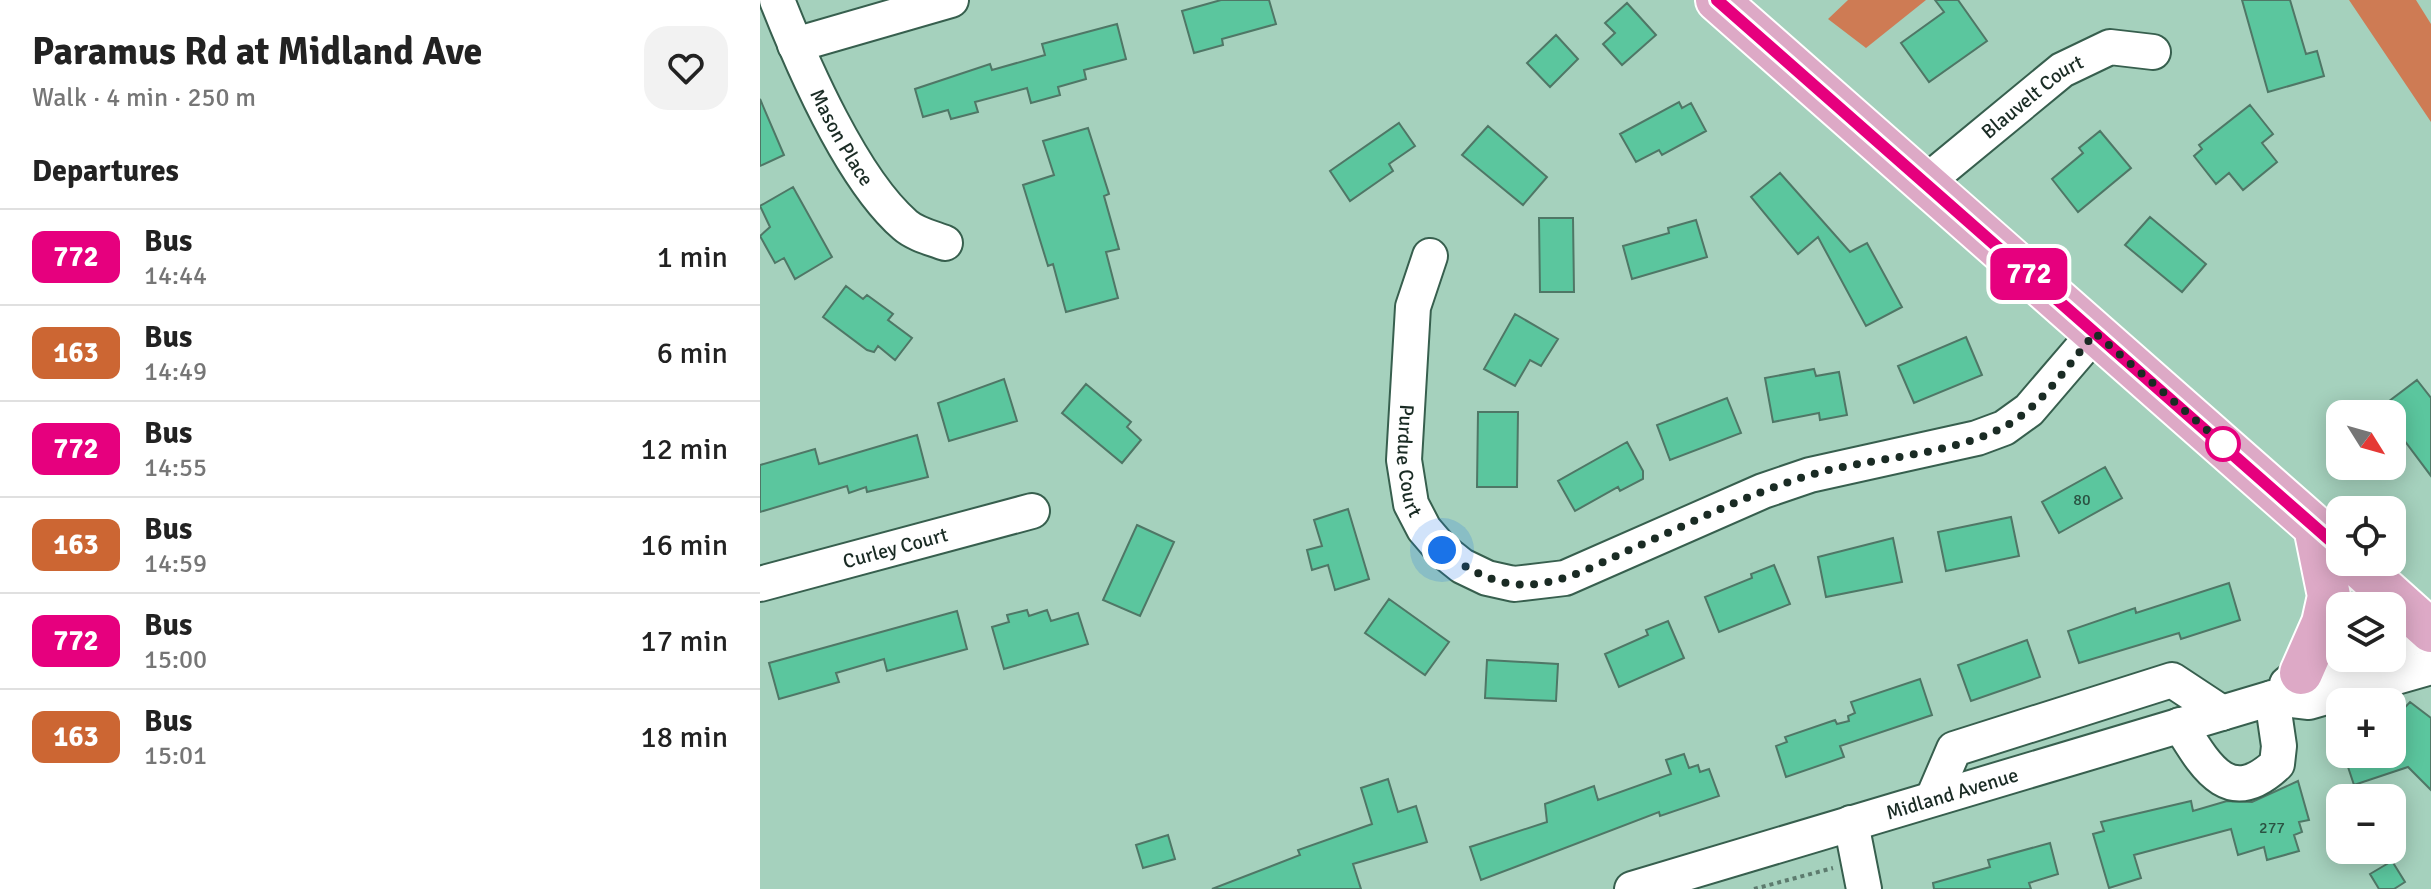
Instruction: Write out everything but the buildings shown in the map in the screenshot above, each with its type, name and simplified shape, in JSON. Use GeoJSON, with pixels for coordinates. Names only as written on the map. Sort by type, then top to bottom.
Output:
{"type":"FeatureCollection","features":[{"type":"Feature","properties":{"kind":"main road"},"geometry":{"type":"LineString","coordinates":[[1717,0],[2326,536]]}},
{"type":"Feature","properties":{"kind":"main road"},"geometry":{"type":"LineString","coordinates":[[2286,685],[2323,623],[2329,596],[2329,576]]}},
{"type":"Feature","properties":{"kind":"main road"},"geometry":{"type":"LineString","coordinates":[[2370,576],[2431,631]]}},
{"type":"Feature","properties":{"kind":"street","name":"Mason Place"},"geometry":{"type":"LineString","coordinates":[[777,0],[795,45],[866,183],[907,227],[945,243]]}},
{"type":"Feature","properties":{"kind":"street"},"geometry":{"type":"LineString","coordinates":[[795,45],[951,0]]}},
{"type":"Feature","properties":{"kind":"street","name":"Blauvelt Court"},"geometry":{"type":"LineString","coordinates":[[1925,183],[2062,70],[2110,47],[2153,52]]}},
{"type":"Feature","properties":{"kind":"street","name":"Purdue Court"},"geometry":{"type":"LineString","coordinates":[[1430,256],[1413,307],[1404,460],[1411,504],[1424,529],[1442,550],[1462,566],[1487,578],[1514,584],[1565,578],[1763,491],[1810,475],[1977,438],[2004,428],[2029,410],[2095,333]]}},
{"type":"Feature","properties":{"kind":"street","name":"Curley Court"},"geometry":{"type":"LineString","coordinates":[[760,584],[1032,511]]}},
{"type":"Feature","properties":{"kind":"street"},"geometry":{"type":"LineString","coordinates":[[2406,639],[2431,631]]}},
{"type":"Feature","properties":{"kind":"street","name":"Midland Avenue"},"geometry":{"type":"LineString","coordinates":[[1632,889],[2222,713],[2326,667]]}},
{"type":"Feature","properties":{"kind":"street","name":"Midland Avenue"},"geometry":{"type":"LineString","coordinates":[[2286,685],[2309,702],[2431,667]]}},
{"type":"Feature","properties":{"kind":"street"},"geometry":{"type":"LineString","coordinates":[[1933,798],[1954,749],[2172,680],[2222,713]]}},
{"type":"Feature","properties":{"kind":"street"},"geometry":{"type":"LineString","coordinates":[[2180,725],[2200,758],[2218,774],[2236,786],[2251,785],[2277,764],[2286,685]]}},
{"type":"Feature","properties":{"kind":"street"},"geometry":{"type":"LineString","coordinates":[[1851,823],[1852,877]]}},
{"type":"Feature","properties":{"kind":"path"},"geometry":{"type":"LineString","coordinates":[[1754,889],[1852,877]]}},
{"type":"Feature","properties":{"kind":"shaded area"},"geometry":{"type":"Polygon","coordinates":[[[1848,0],[1926,0],[1866,48],[1828,19],[1848,0]]]}},
{"type":"Feature","properties":{"kind":"shaded area"},"geometry":{"type":"Polygon","coordinates":[[[2349,0],[2416,0],[2431,24],[2431,122],[2349,0]]]}},
{"type":"Feature","properties":{"kind":"bus line","name":"772"},"geometry":{"type":"LineString","coordinates":[[1717,0],[2326,536]]}},
{"type":"Feature","properties":{"kind":"route"},"geometry":{"type":"LineString","coordinates":[[1442,550],[1462,566],[1487,578],[1514,584],[1540,584],[1565,578],[1763,491],[1810,475],[1977,438],[2004,428],[2029,410],[2095,333],[2223,444]]}}]}
